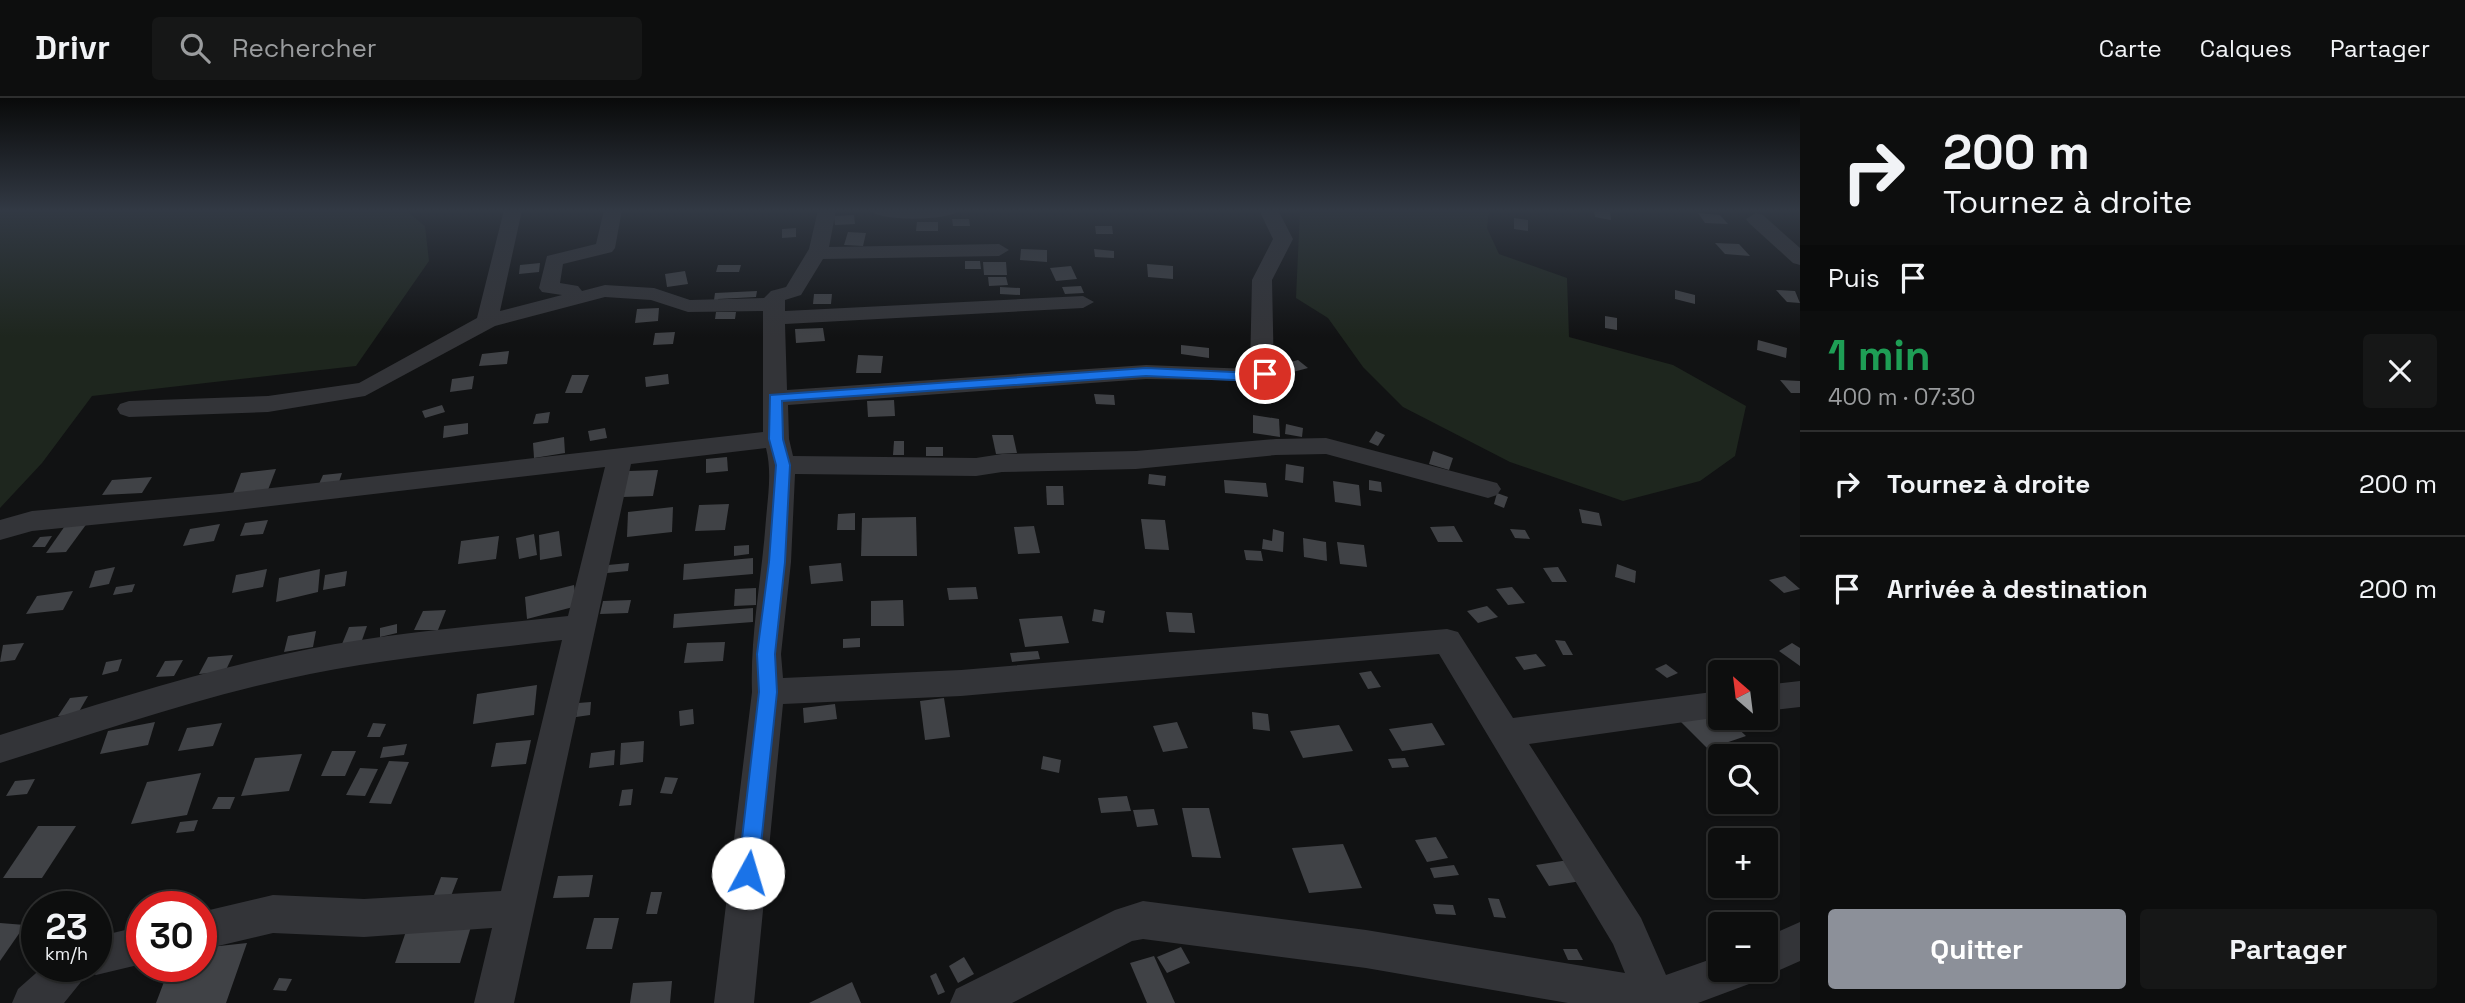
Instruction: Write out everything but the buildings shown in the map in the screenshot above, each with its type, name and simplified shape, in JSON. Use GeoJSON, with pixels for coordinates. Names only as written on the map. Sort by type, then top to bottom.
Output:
{"type":"FeatureCollection","features":[{"type":"Feature","properties":{"kind":"street"},"geometry":{"type":"LineString","coordinates":[[488,321],[503,252]]}},
{"type":"Feature","properties":{"kind":"street"},"geometry":{"type":"LineString","coordinates":[[574,296],[570,290],[549,288],[554,260],[587,252]]}},
{"type":"Feature","properties":{"kind":"street"},"geometry":{"type":"LineString","coordinates":[[734,1003],[768,692],[766,654],[777,562],[780,452],[775,398],[774,312],[778,295],[794,291],[817,253],[864,252]]}},
{"type":"Feature","properties":{"kind":"street"},"geometry":{"type":"LineString","coordinates":[[775,398],[1146,372],[1262,376],[1262,279],[1276,252]]}},
{"type":"Feature","properties":{"kind":"street"},"geometry":{"type":"LineString","coordinates":[[129,409],[268,404],[365,389],[488,321],[574,296],[609,290],[654,294],[688,306],[774,312],[1083,302]]}},
{"type":"Feature","properties":{"kind":"street"},"geometry":{"type":"LineString","coordinates":[[0,530],[32,521],[220,503],[620,456],[780,452],[976,467],[1002,463],[1136,460],[1276,447],[1326,446],[1488,489]]}},
{"type":"Feature","properties":{"kind":"street"},"geometry":{"type":"LineString","coordinates":[[494,1003],[620,456]]}},
{"type":"Feature","properties":{"kind":"street"},"geometry":{"type":"LineString","coordinates":[[0,749],[206,684],[307,662],[371,651],[582,626]]}},
{"type":"Feature","properties":{"kind":"street"},"geometry":{"type":"LineString","coordinates":[[768,692],[961,683],[1447,641],[1626,931],[1658,1000]]}},
{"type":"Feature","properties":{"kind":"street"},"geometry":{"type":"LineString","coordinates":[[1778,697],[1800,694]]}},
{"type":"Feature","properties":{"kind":"street"},"geometry":{"type":"LineString","coordinates":[[1506,733],[1708,706]]}},
{"type":"Feature","properties":{"kind":"street"},"geometry":{"type":"LineString","coordinates":[[217,927],[274,914],[364,918],[518,908]]}},
{"type":"Feature","properties":{"kind":"street"},"geometry":{"type":"LineString","coordinates":[[996,998],[1128,923],[1143,920],[1366,949],[1658,1000],[1708,981]]}},
{"type":"Feature","properties":{"kind":"street"},"geometry":{"type":"LineString","coordinates":[[1778,951],[1800,941]]}},
{"type":"Feature","properties":{"kind":"street"},"geometry":{"type":"LineString","coordinates":[[32,1003],[45,995],[55,982]]}},
{"type":"Feature","properties":{"kind":"shaded area"},"geometry":{"type":"Polygon","coordinates":[[[0,252],[428,252],[429,261],[356,366],[92,396],[42,463],[0,508],[0,252]]]}},
{"type":"Feature","properties":{"kind":"shaded area"},"geometry":{"type":"Polygon","coordinates":[[[1298,252],[1498,252],[1567,278],[1569,337],[1673,365],[1746,406],[1735,456],[1700,481],[1623,501],[1510,462],[1403,407],[1363,367],[1328,318],[1296,298],[1298,252]]]}},
{"type":"Feature","properties":{"kind":"route"},"geometry":{"type":"LineString","coordinates":[[748,873],[768,692],[766,654],[777,562],[783,465],[776,439],[775,398],[1146,372],[1255,377],[1265,374]]}}]}
